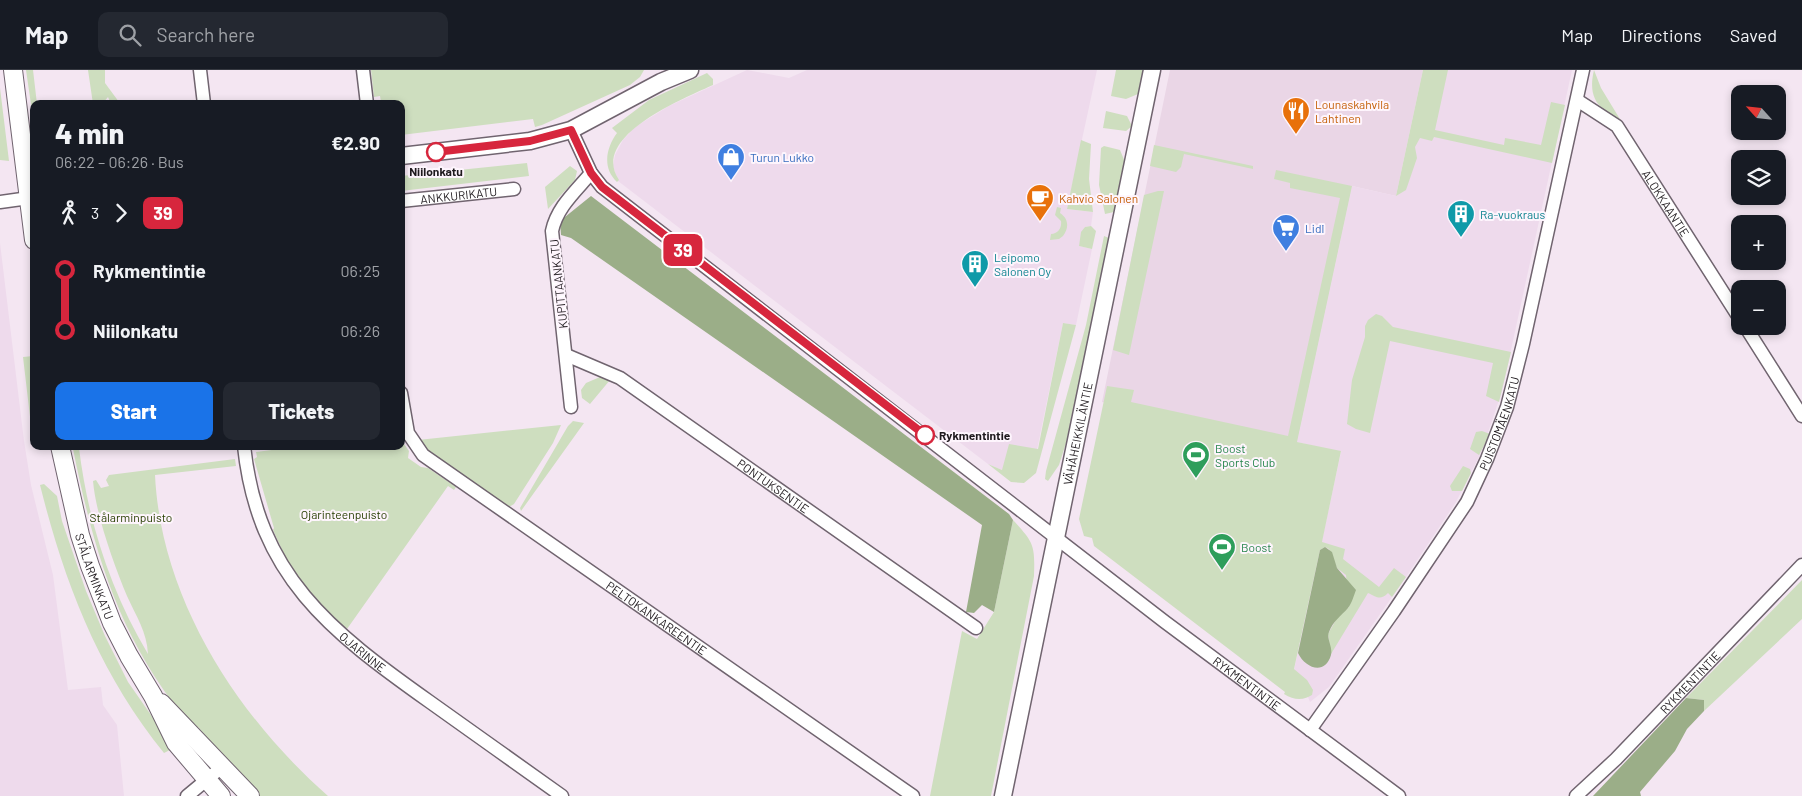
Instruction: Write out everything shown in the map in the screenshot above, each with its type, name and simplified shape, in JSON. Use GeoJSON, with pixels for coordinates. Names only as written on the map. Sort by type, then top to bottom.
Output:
{"type":"FeatureCollection","features":[{"type":"Feature","properties":{"kind":"main road"},"geometry":{"type":"LineString","coordinates":[[13,70],[30,191]]}},
{"type":"Feature","properties":{"kind":"main road","name":"STÅLARMINKATU"},"geometry":{"type":"LineString","coordinates":[[61,450],[80,535],[98,588],[129,656],[153,696],[176,743],[221,796]]}},
{"type":"Feature","properties":{"kind":"main road","name":"STÅLARMINKATU"},"geometry":{"type":"LineString","coordinates":[[153,696],[250,796]]}},
{"type":"Feature","properties":{"kind":"street"},"geometry":{"type":"LineString","coordinates":[[200,70],[204,100]]}},
{"type":"Feature","properties":{"kind":"street"},"geometry":{"type":"LineString","coordinates":[[363,70],[367,100]]}},
{"type":"Feature","properties":{"kind":"street"},"geometry":{"type":"LineString","coordinates":[[405,156],[530,141],[571,130],[660,76],[690,70]]}},
{"type":"Feature","properties":{"kind":"street","name":"VÄHÄHEIKKILÄNTIE"},"geometry":{"type":"LineString","coordinates":[[1003,796],[1152,70]]}},
{"type":"Feature","properties":{"kind":"street","name":"PUISTOMÄENKATU"},"geometry":{"type":"LineString","coordinates":[[1310,730],[1394,611],[1468,500],[1487,459],[1507,407],[1521,353],[1583,70]]}},
{"type":"Feature","properties":{"kind":"street","name":"ALOKKAANTIE"},"geometry":{"type":"LineString","coordinates":[[1577,100],[1617,126],[1731,305]]}},
{"type":"Feature","properties":{"kind":"street","name":"RYKMENTINTIE"},"geometry":{"type":"LineString","coordinates":[[571,130],[591,173],[602,187],[1165,622],[1399,796]]}},
{"type":"Feature","properties":{"kind":"street","name":"KUPITTAANKATU"},"geometry":{"type":"LineString","coordinates":[[571,407],[552,231],[554,220],[562,208],[591,173]]}},
{"type":"Feature","properties":{"kind":"street","name":"ANKKURIKATU"},"geometry":{"type":"LineString","coordinates":[[405,201],[514,190]]}},
{"type":"Feature","properties":{"kind":"street"},"geometry":{"type":"LineString","coordinates":[[0,202],[30,198]]}},
{"type":"Feature","properties":{"kind":"street"},"geometry":{"type":"LineString","coordinates":[[1751,335],[1802,416]]}},
{"type":"Feature","properties":{"kind":"street","name":"PONTUKSENTIE"},"geometry":{"type":"LineString","coordinates":[[566,355],[620,378],[976,628]]}},
{"type":"Feature","properties":{"kind":"street","name":"PELTOKANKAREENTIE"},"geometry":{"type":"LineString","coordinates":[[405,416],[408,433],[423,455],[913,796]]}},
{"type":"Feature","properties":{"kind":"street","name":"OJARINNE"},"geometry":{"type":"LineString","coordinates":[[245,450],[251,489],[263,527],[284,569],[309,604],[345,638],[398,679],[562,796]]}},
{"type":"Feature","properties":{"kind":"street","name":"RYKMENTINTIE"},"geometry":{"type":"LineString","coordinates":[[1576,796],[1616,759],[1802,565]]}},
{"type":"Feature","properties":{"kind":"street"},"geometry":{"type":"LineString","coordinates":[[187,796],[222,767]]}},
{"type":"Feature","properties":{"kind":"shaded area"},"geometry":{"type":"Polygon","coordinates":[[[747,70],[789,78],[807,70],[1097,70],[1067,209],[1093,212],[1091,226],[1085,227],[1079,246],[1092,249],[1076,325],[1063,323],[1037,450],[1002,470],[988,464],[618,181],[613,166],[615,155],[623,140],[635,127],[669,106],[747,70]]]}},
{"type":"Feature","properties":{"kind":"shaded area"},"geometry":{"type":"Polygon","coordinates":[[[1170,70],[1423,70],[1396,196],[1352,186],[1297,442],[1102,402],[1170,70]]]}},
{"type":"Feature","properties":{"kind":"shaded area"},"geometry":{"type":"Polygon","coordinates":[[[1423,70],[1572,70],[1502,391],[1481,453],[1456,502],[1406,577],[1329,687],[1310,702],[1308,697],[1302,699],[1291,684],[1341,452],[1297,442],[1352,186],[1396,196],[1423,70]]]}},
{"type":"Feature","properties":{"kind":"shaded area"},"geometry":{"type":"Polygon","coordinates":[[[0,243],[24,441],[31,485],[53,575],[68,690],[101,687],[103,705],[117,725],[124,796],[0,796],[0,243]]]}},
{"type":"Feature","properties":{"kind":"green space"},"geometry":{"type":"Polygon","coordinates":[[[26,70],[33,70],[37,100],[30,100],[26,70]]]}},
{"type":"Feature","properties":{"kind":"green space"},"geometry":{"type":"Polygon","coordinates":[[[88,70],[105,70],[105,83],[118,100],[109,100],[108,97],[105,100],[92,100],[88,70]]]}},
{"type":"Feature","properties":{"kind":"green space"},"geometry":{"type":"Polygon","coordinates":[[[371,70],[644,70],[640,77],[630,85],[535,127],[533,119],[405,135],[405,100],[381,100],[380,96],[374,97],[371,70]]]}},
{"type":"Feature","properties":{"kind":"green space"},"geometry":{"type":"Polygon","coordinates":[[[1116,70],[1143,70],[1138,94],[1126,99],[1111,96],[1116,70]]]}},
{"type":"Feature","properties":{"kind":"green space"},"geometry":{"type":"Polygon","coordinates":[[[1423,70],[1448,70],[1435,130],[1504,145],[1505,138],[1541,145],[1551,102],[1565,105],[1552,163],[1434,137],[1432,141],[1420,138],[1415,147],[1417,158],[1406,190],[1396,196],[1423,70]]]}},
{"type":"Feature","properties":{"kind":"green space"},"geometry":{"type":"Polygon","coordinates":[[[1594,70],[1601,88],[1626,129],[1604,111],[1595,98],[1592,81],[1594,70]]]}},
{"type":"Feature","properties":{"kind":"green space"},"geometry":{"type":"Polygon","coordinates":[[[707,73],[713,79],[713,85],[663,109],[628,134],[617,148],[613,164],[619,180],[617,182],[609,171],[607,158],[610,145],[617,133],[612,128],[649,100],[707,73]]]}},
{"type":"Feature","properties":{"kind":"green space"},"geometry":{"type":"Polygon","coordinates":[[[0,88],[9,161],[0,160],[0,88]]]}},
{"type":"Feature","properties":{"kind":"green space"},"geometry":{"type":"Polygon","coordinates":[[[1106,111],[1127,116],[1132,126],[1126,131],[1103,128],[1106,111]]]}},
{"type":"Feature","properties":{"kind":"green space"},"geometry":{"type":"Polygon","coordinates":[[[1081,140],[1091,144],[1089,179],[1093,212],[1067,209],[1081,140]]]}},
{"type":"Feature","properties":{"kind":"green space"},"geometry":{"type":"Polygon","coordinates":[[[1154,145],[1253,166],[1253,169],[1184,154],[1181,167],[1176,172],[1150,166],[1154,145]]]}},
{"type":"Feature","properties":{"kind":"green space"},"geometry":{"type":"Polygon","coordinates":[[[1104,146],[1120,150],[1125,162],[1114,212],[1105,214],[1099,185],[1101,148],[1104,146]]]}},
{"type":"Feature","properties":{"kind":"green space"},"geometry":{"type":"Polygon","coordinates":[[[527,163],[529,176],[405,191],[405,176],[527,163]]]}},
{"type":"Feature","properties":{"kind":"green space"},"geometry":{"type":"Polygon","coordinates":[[[570,166],[577,171],[575,180],[548,209],[545,187],[570,166]]]}},
{"type":"Feature","properties":{"kind":"green space","name":"Boost"},"geometry":{"type":"Polygon","coordinates":[[[1276,170],[1352,186],[1297,442],[1341,451],[1322,542],[1345,549],[1343,559],[1379,587],[1394,568],[1406,577],[1392,597],[1388,593],[1381,598],[1368,593],[1331,654],[1328,634],[1337,618],[1349,607],[1346,575],[1337,568],[1329,549],[1325,547],[1320,550],[1294,669],[1307,680],[1313,690],[1312,695],[1301,699],[1291,698],[1284,694],[1285,692],[1094,546],[1092,538],[1084,536],[1079,519],[1107,386],[1134,390],[1131,402],[1288,436],[1340,198],[1290,188],[1290,183],[1274,179],[1276,170]]]}},
{"type":"Feature","properties":{"kind":"green space"},"geometry":{"type":"Polygon","coordinates":[[[1164,191],[1129,355],[1113,350],[1144,195],[1164,191]]]}},
{"type":"Feature","properties":{"kind":"green space"},"geometry":{"type":"Polygon","coordinates":[[[591,196],[1009,514],[1013,520],[994,612],[982,605],[974,613],[966,612],[982,525],[571,238],[561,235],[560,221],[591,196]]]}},
{"type":"Feature","properties":{"kind":"green space"},"geometry":{"type":"Polygon","coordinates":[[[1057,207],[1061,208],[1060,213],[1065,218],[1067,227],[1063,236],[1059,239],[1050,240],[1051,234],[1058,232],[1061,226],[1061,221],[1055,215],[1057,207]]]}},
{"type":"Feature","properties":{"kind":"green space"},"geometry":{"type":"Polygon","coordinates":[[[1091,226],[1096,231],[1092,249],[1079,246],[1081,232],[1085,227],[1091,226]]]}},
{"type":"Feature","properties":{"kind":"green space"},"geometry":{"type":"Polygon","coordinates":[[[1104,236],[1109,238],[1066,443],[1059,465],[1048,481],[1045,479],[1046,471],[1086,325],[1104,236]]]}},
{"type":"Feature","properties":{"kind":"green space"},"geometry":{"type":"Polygon","coordinates":[[[1376,314],[1382,316],[1393,327],[1511,352],[1499,402],[1486,396],[1493,363],[1390,341],[1370,433],[1347,424],[1352,380],[1365,337],[1365,326],[1368,320],[1376,314]]]}},
{"type":"Feature","properties":{"kind":"green space"},"geometry":{"type":"Polygon","coordinates":[[[1063,323],[1076,325],[1036,473],[1024,483],[1011,482],[988,464],[1002,470],[1009,444],[1038,449],[1063,323]]]}},
{"type":"Feature","properties":{"kind":"green space"},"geometry":{"type":"Polygon","coordinates":[[[30,356],[30,416],[23,357],[30,356]]]}},
{"type":"Feature","properties":{"kind":"green space"},"geometry":{"type":"Polygon","coordinates":[[[600,377],[610,380],[590,404],[582,398],[581,390],[586,383],[600,377]]]}},
{"type":"Feature","properties":{"kind":"green space"},"geometry":{"type":"Polygon","coordinates":[[[573,421],[584,423],[521,511],[520,508],[568,426],[573,421]]]}},
{"type":"Feature","properties":{"kind":"green space"},"geometry":{"type":"Polygon","coordinates":[[[561,425],[553,443],[514,504],[509,507],[430,452],[418,440],[561,425]]]}},
{"type":"Feature","properties":{"kind":"green space"},"geometry":{"type":"Polygon","coordinates":[[[1482,431],[1490,434],[1479,455],[1470,449],[1476,432],[1482,431]]]}},
{"type":"Feature","properties":{"kind":"green space","name":"Ojarinteenpuisto"},"geometry":{"type":"Polygon","coordinates":[[[405,445],[409,451],[408,458],[421,467],[428,468],[456,487],[454,490],[448,486],[347,629],[319,605],[287,561],[273,530],[254,459],[257,457],[256,452],[272,450],[405,450],[405,445]]]}},
{"type":"Feature","properties":{"kind":"green space","name":"Stålarminpuisto"},"geometry":{"type":"Polygon","coordinates":[[[73,450],[79,450],[88,502],[112,580],[134,630],[148,654],[143,631],[122,584],[106,540],[93,481],[96,480],[101,488],[109,486],[106,480],[109,475],[235,459],[236,466],[155,475],[160,521],[172,566],[188,610],[210,652],[235,692],[263,730],[328,796],[257,796],[198,727],[195,730],[169,698],[148,665],[114,598],[91,527],[73,450]]]}},
{"type":"Feature","properties":{"kind":"green space"},"geometry":{"type":"Polygon","coordinates":[[[1463,466],[1470,469],[1471,473],[1462,491],[1452,491],[1450,486],[1463,466]]]}},
{"type":"Feature","properties":{"kind":"green space"},"geometry":{"type":"Polygon","coordinates":[[[44,484],[57,496],[62,521],[86,591],[105,636],[128,682],[174,748],[164,753],[121,691],[87,626],[73,592],[50,522],[40,485],[44,484]]]}},
{"type":"Feature","properties":{"kind":"green space"},"geometry":{"type":"Polygon","coordinates":[[[1013,520],[1032,545],[1034,576],[991,796],[930,796],[962,631],[977,639],[994,612],[1013,520]]]}},
{"type":"Feature","properties":{"kind":"green space"},"geometry":{"type":"Polygon","coordinates":[[[1325,547],[1332,552],[1337,568],[1356,590],[1349,606],[1329,632],[1331,655],[1328,662],[1320,668],[1315,668],[1305,663],[1298,653],[1320,550],[1325,547]]]}},
{"type":"Feature","properties":{"kind":"green space"},"geometry":{"type":"Polygon","coordinates":[[[1802,580],[1802,619],[1704,711],[1704,700],[1686,698],[1802,580]]]}},
{"type":"Feature","properties":{"kind":"green space"},"geometry":{"type":"Polygon","coordinates":[[[1686,698],[1704,700],[1704,711],[1687,729],[1675,751],[1640,792],[1641,796],[1593,796],[1686,698]]]}},
{"type":"Feature","properties":{"kind":"bus line","name":"39"},"geometry":{"type":"LineString","coordinates":[[436,152],[530,141],[571,130],[591,173],[602,187],[925,435]]}},
{"type":"Feature","properties":{"kind":"place","name":"Lounaskahvila Lahtinen"},"geometry":{"type":"Point","coordinates":[1296,135]}},
{"type":"Feature","properties":{"kind":"place","name":"Niilonkatu"},"geometry":{"type":"Point","coordinates":[436,152]}},
{"type":"Feature","properties":{"kind":"place","name":"Turun Lukko"},"geometry":{"type":"Point","coordinates":[731,181]}},
{"type":"Feature","properties":{"kind":"place","name":"Kahvio Salonen"},"geometry":{"type":"Point","coordinates":[1040,222]}},
{"type":"Feature","properties":{"kind":"place","name":"Ra-vuokraus"},"geometry":{"type":"Point","coordinates":[1461,238]}},
{"type":"Feature","properties":{"kind":"place","name":"Lidl"},"geometry":{"type":"Point","coordinates":[1286,252]}},
{"type":"Feature","properties":{"kind":"place","name":"Leipomo Salonen Oy"},"geometry":{"type":"Point","coordinates":[975,288]}},
{"type":"Feature","properties":{"kind":"place","name":"Rykmentintie"},"geometry":{"type":"Point","coordinates":[925,435]}},
{"type":"Feature","properties":{"kind":"place","name":"Boost Sports Club"},"geometry":{"type":"Point","coordinates":[1196,479]}},
{"type":"Feature","properties":{"kind":"place","name":"Boost"},"geometry":{"type":"Point","coordinates":[1222,571]}}]}
